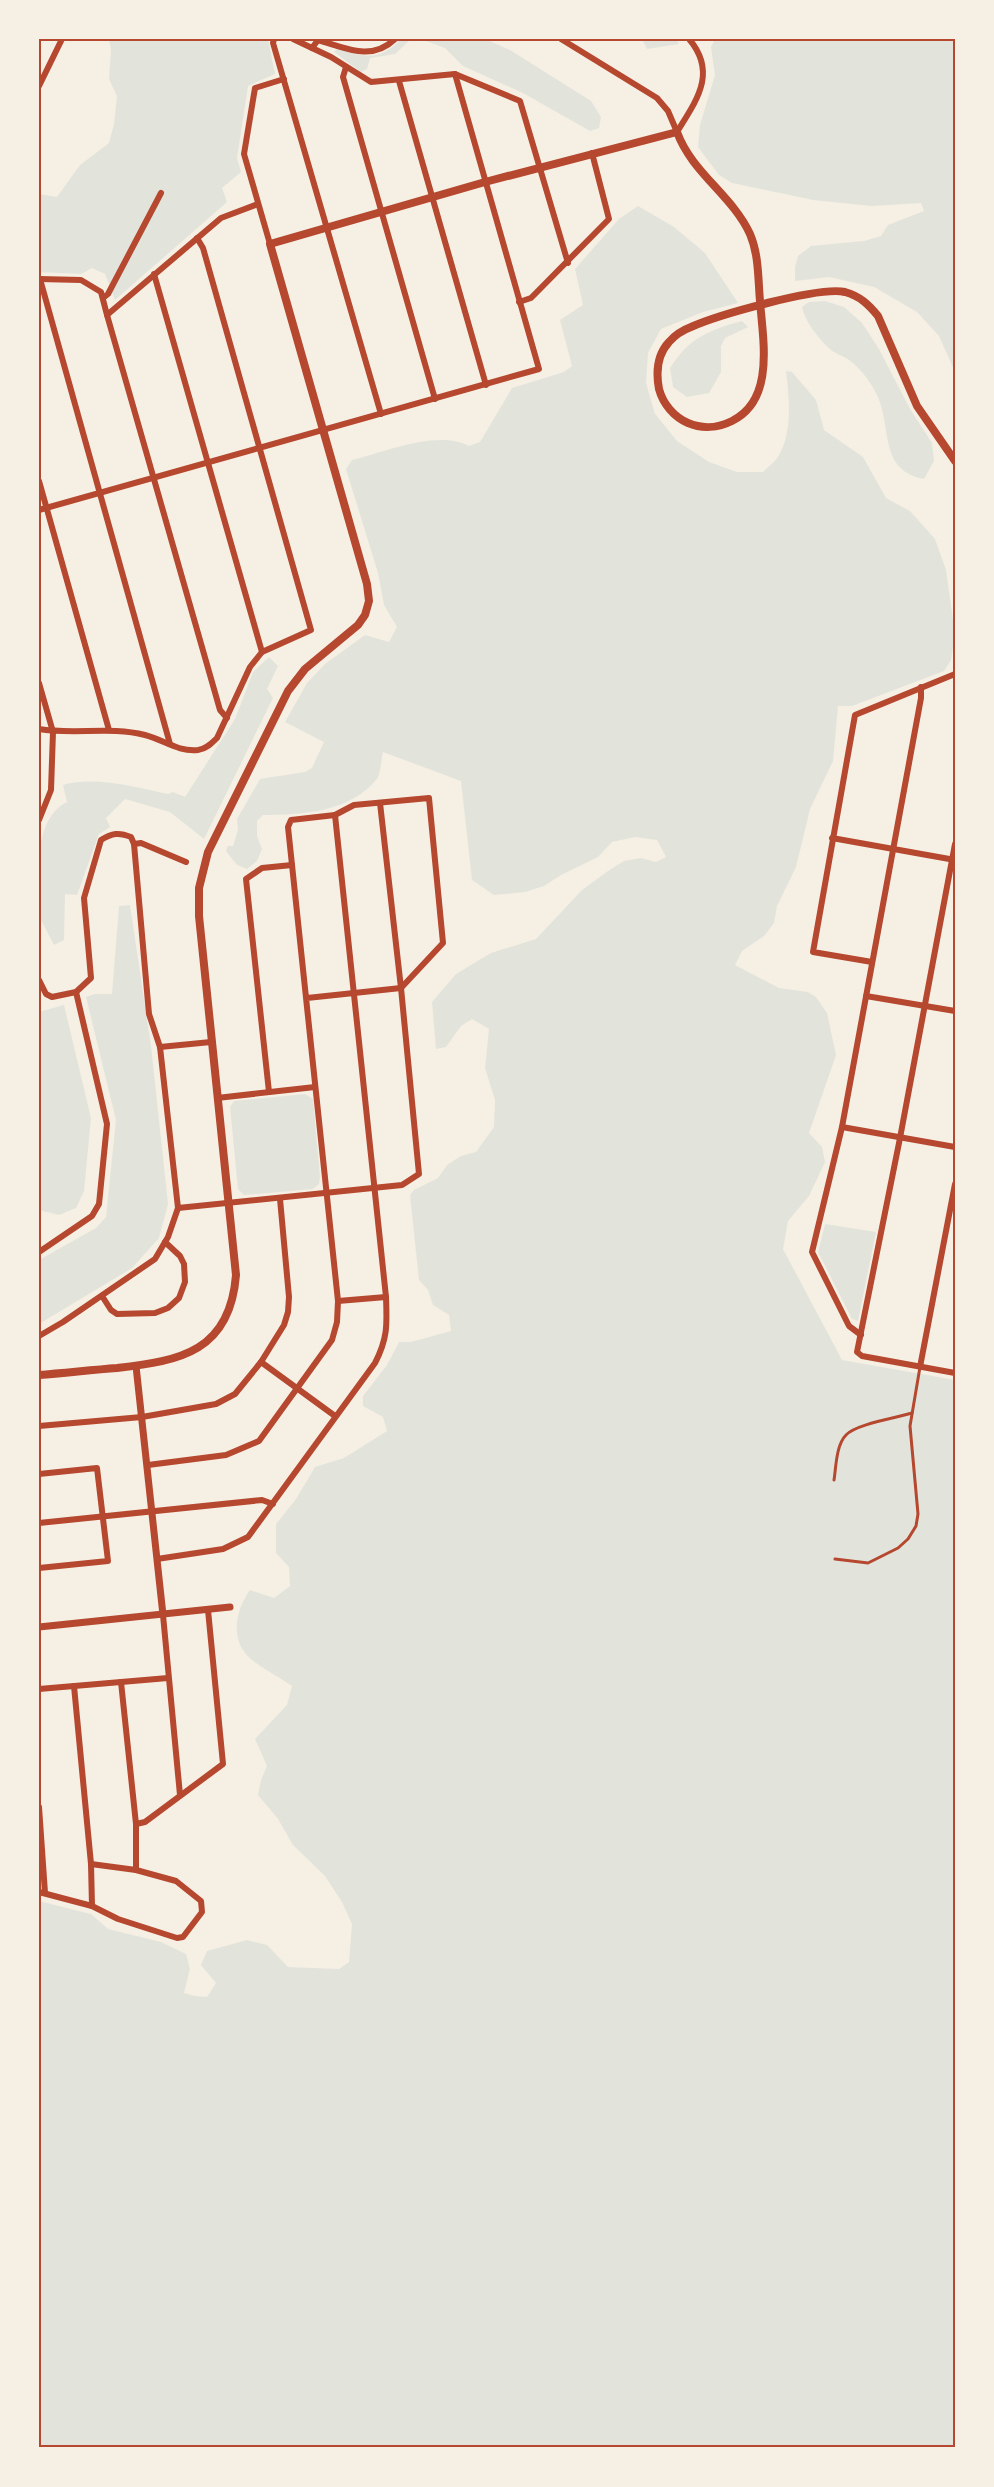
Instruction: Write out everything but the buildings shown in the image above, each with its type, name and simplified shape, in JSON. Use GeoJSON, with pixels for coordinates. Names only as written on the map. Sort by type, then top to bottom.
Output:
{"type":"FeatureCollection","features":[{"type":"Feature","properties":{"kind":"main road"},"geometry":{"type":"LineString","coordinates":[[39,1375],[136,1366],[185,1356],[202,1345],[218,1328],[230,1308],[234,1293],[236,1275],[211,1042],[199,916],[199,888],[208,852],[288,691],[304,669],[358,625],[365,615],[369,601],[367,584],[270,244],[485,182],[677,132],[688,157],[736,210],[750,235],[757,257],[763,344],[762,371],[758,393],[752,404],[741,416],[717,427],[703,427],[687,423],[666,405],[660,394],[657,368],[668,344],[680,332],[712,320],[796,296],[833,291],[859,298],[878,316],[917,406],[955,461]]}},
{"type":"Feature","properties":{"kind":"street"},"geometry":{"type":"LineString","coordinates":[[39,86],[62,39]]}},
{"type":"Feature","properties":{"kind":"street"},"geometry":{"type":"LineString","coordinates":[[274,39],[273,43],[381,414]]}},
{"type":"Feature","properties":{"kind":"street"},"geometry":{"type":"LineString","coordinates":[[293,39],[331,57],[371,82],[455,74],[520,101],[568,263]]}},
{"type":"Feature","properties":{"kind":"street"},"geometry":{"type":"LineString","coordinates":[[312,48],[318,39],[355,51],[372,52],[385,48],[395,39]]}},
{"type":"Feature","properties":{"kind":"street"},"geometry":{"type":"LineString","coordinates":[[561,39],[657,98],[668,111],[677,132]]}},
{"type":"Feature","properties":{"kind":"street"},"geometry":{"type":"LineString","coordinates":[[677,132],[695,104],[704,76],[698,53],[689,39]]}},
{"type":"Feature","properties":{"kind":"street"},"geometry":{"type":"LineString","coordinates":[[346,67],[343,77],[435,399]]}},
{"type":"Feature","properties":{"kind":"street"},"geometry":{"type":"LineString","coordinates":[[39,510],[539,369],[455,74]]}},
{"type":"Feature","properties":{"kind":"street"},"geometry":{"type":"LineString","coordinates":[[270,244],[244,154],[255,88],[284,79]]}},
{"type":"Feature","properties":{"kind":"street"},"geometry":{"type":"LineString","coordinates":[[399,81],[486,385]]}},
{"type":"Feature","properties":{"kind":"street"},"geometry":{"type":"LineString","coordinates":[[519,302],[531,298],[609,219],[592,153]]}},
{"type":"Feature","properties":{"kind":"street"},"geometry":{"type":"LineString","coordinates":[[103,298],[108,294],[161,193]]}},
{"type":"Feature","properties":{"kind":"street"},"geometry":{"type":"LineString","coordinates":[[107,315],[221,218],[258,204]]}},
{"type":"Feature","properties":{"kind":"street"},"geometry":{"type":"LineString","coordinates":[[39,729],[53,732],[109,730],[148,736],[179,749],[201,750],[210,746],[217,738],[250,667],[262,652],[311,630],[203,248],[197,238]]}},
{"type":"Feature","properties":{"kind":"street"},"geometry":{"type":"LineString","coordinates":[[154,274],[206,463],[262,652]]}},
{"type":"Feature","properties":{"kind":"street"},"geometry":{"type":"LineString","coordinates":[[170,744],[40,279],[81,280],[101,292],[220,710],[227,718]]}},
{"type":"Feature","properties":{"kind":"street"},"geometry":{"type":"LineString","coordinates":[[39,481],[109,730]]}},
{"type":"Feature","properties":{"kind":"street"},"geometry":{"type":"LineString","coordinates":[[872,963],[813,952],[855,715],[955,674]]}},
{"type":"Feature","properties":{"kind":"street"},"geometry":{"type":"LineString","coordinates":[[39,683],[53,732],[51,790],[39,820]]}},
{"type":"Feature","properties":{"kind":"street"},"geometry":{"type":"LineString","coordinates":[[861,1335],[849,1326],[812,1252],[842,1127],[921,699],[921,687]]}},
{"type":"Feature","properties":{"kind":"street"},"geometry":{"type":"LineString","coordinates":[[148,1465],[226,1455],[259,1441],[332,1340],[337,1322],[338,1301],[288,827],[291,820],[335,815],[354,805],[429,798],[443,943],[401,988],[307,998]]}},
{"type":"Feature","properties":{"kind":"street"},"geometry":{"type":"LineString","coordinates":[[178,1208],[402,1185],[419,1174],[380,802]]}},
{"type":"Feature","properties":{"kind":"street"},"geometry":{"type":"LineString","coordinates":[[157,1559],[223,1549],[238,1544],[248,1537],[375,1363],[385,1343],[386,1297],[335,815]]}},
{"type":"Feature","properties":{"kind":"street"},"geometry":{"type":"LineString","coordinates":[[39,980],[46,994],[52,997],[76,992],[92,978],[84,897],[100,840],[110,834],[120,832],[131,837],[134,844],[149,1014],[160,1047],[178,1208],[165,1242],[155,1259],[39,1336]]}},
{"type":"Feature","properties":{"kind":"street"},"geometry":{"type":"LineString","coordinates":[[832,838],[953,860]]}},
{"type":"Feature","properties":{"kind":"street"},"geometry":{"type":"LineString","coordinates":[[134,844],[141,843],[186,862]]}},
{"type":"Feature","properties":{"kind":"street"},"geometry":{"type":"LineString","coordinates":[[955,844],[857,1352],[862,1356],[955,1373]]}},
{"type":"Feature","properties":{"kind":"street"},"geometry":{"type":"LineString","coordinates":[[269,1092],[246,879],[262,868],[292,865]]}},
{"type":"Feature","properties":{"kind":"street"},"geometry":{"type":"LineString","coordinates":[[39,1252],[92,1216],[99,1204],[107,1124],[76,992]]}},
{"type":"Feature","properties":{"kind":"street"},"geometry":{"type":"LineString","coordinates":[[866,996],[955,1011]]}},
{"type":"Feature","properties":{"kind":"street"},"geometry":{"type":"LineString","coordinates":[[160,1047],[211,1042]]}},
{"type":"Feature","properties":{"kind":"street"},"geometry":{"type":"LineString","coordinates":[[217,1098],[315,1087]]}},
{"type":"Feature","properties":{"kind":"street"},"geometry":{"type":"LineString","coordinates":[[842,1127],[955,1147]]}},
{"type":"Feature","properties":{"kind":"street"},"geometry":{"type":"LineString","coordinates":[[920,1367],[955,1184]]}},
{"type":"Feature","properties":{"kind":"street"},"geometry":{"type":"LineString","coordinates":[[39,1426],[141,1417],[216,1404],[235,1394],[261,1362],[284,1325],[288,1312],[289,1297],[280,1199]]}},
{"type":"Feature","properties":{"kind":"street"},"geometry":{"type":"LineString","coordinates":[[102,1296],[111,1310],[117,1314],[155,1313],[168,1308],[179,1298],[185,1282],[184,1264],[180,1256],[165,1242]]}},
{"type":"Feature","properties":{"kind":"street"},"geometry":{"type":"LineString","coordinates":[[338,1301],[386,1297]]}},
{"type":"Feature","properties":{"kind":"street"},"geometry":{"type":"LineString","coordinates":[[261,1362],[335,1416]]}},
{"type":"Feature","properties":{"kind":"street"},"geometry":{"type":"LineString","coordinates":[[136,1366],[153,1513],[180,1796]]}},
{"type":"Feature","properties":{"kind":"street"},"geometry":{"type":"LineString","coordinates":[[39,1474],[97,1468],[108,1561],[39,1568]]}},
{"type":"Feature","properties":{"kind":"street"},"geometry":{"type":"LineString","coordinates":[[39,1523],[153,1513],[261,1500],[273,1504]]}},
{"type":"Feature","properties":{"kind":"street"},"geometry":{"type":"LineString","coordinates":[[39,1627],[230,1607]]}},
{"type":"Feature","properties":{"kind":"street"},"geometry":{"type":"LineString","coordinates":[[136,1824],[145,1822],[224,1764],[208,1610]]}},
{"type":"Feature","properties":{"kind":"street"},"geometry":{"type":"LineString","coordinates":[[39,1689],[168,1678]]}},
{"type":"Feature","properties":{"kind":"street"},"geometry":{"type":"LineString","coordinates":[[121,1682],[136,1824],[136,1870]]}},
{"type":"Feature","properties":{"kind":"street"},"geometry":{"type":"LineString","coordinates":[[74,1686],[91,1864],[92,1906]]}},
{"type":"Feature","properties":{"kind":"street"},"geometry":{"type":"LineString","coordinates":[[39,1807],[42,1893],[92,1906],[118,1919],[177,1938],[183,1937],[202,1912],[201,1901],[176,1881],[136,1870],[91,1864]]}},
{"type":"Feature","properties":{"kind":"lane"},"geometry":{"type":"LineString","coordinates":[[835,1559],[868,1563],[898,1548],[908,1539],[916,1526],[918,1514],[910,1426],[920,1367]]}},
{"type":"Feature","properties":{"kind":"lane"},"geometry":{"type":"LineString","coordinates":[[834,1480],[842,1442],[846,1434],[912,1413]]}},
{"type":"Feature","properties":{"kind":"shaded area"},"geometry":{"type":"Polygon","coordinates":[[[109,39],[268,39],[275,74],[248,86],[237,158],[241,172],[222,188],[227,202],[115,300],[105,274],[92,268],[81,274],[39,272],[39,194],[57,197],[80,165],[109,143],[117,96],[109,79],[111,50],[109,39]]]}},
{"type":"Feature","properties":{"kind":"shaded area"},"geometry":{"type":"Polygon","coordinates":[[[401,39],[485,39],[510,50],[591,101],[601,117],[599,128],[590,131],[523,93],[463,66],[445,48],[423,40],[410,40],[395,54],[370,58],[367,69],[361,72],[334,52],[338,48],[372,56],[386,51],[401,39]]]}},
{"type":"Feature","properties":{"kind":"shaded area"},"geometry":{"type":"Polygon","coordinates":[[[642,39],[676,39],[679,44],[647,49],[642,39]]]}},
{"type":"Feature","properties":{"kind":"shaded area"},"geometry":{"type":"Polygon","coordinates":[[[715,39],[955,39],[955,372],[939,336],[917,312],[874,287],[829,277],[795,281],[798,256],[811,246],[864,241],[881,236],[888,225],[924,211],[921,203],[872,206],[813,200],[732,183],[719,175],[698,147],[700,125],[715,75],[711,47],[715,39]]]}},
{"type":"Feature","properties":{"kind":"shaded area"},"geometry":{"type":"Polygon","coordinates":[[[638,206],[674,227],[705,253],[738,303],[703,312],[661,329],[648,353],[646,383],[655,414],[677,441],[709,462],[737,472],[763,472],[778,457],[783,446],[789,414],[786,371],[792,372],[816,400],[824,430],[863,457],[886,498],[910,511],[935,539],[946,570],[955,634],[951,660],[944,671],[852,706],[838,706],[833,761],[810,809],[796,867],[777,906],[774,923],[764,936],[742,951],[735,965],[779,988],[808,992],[816,997],[827,1013],[836,1055],[809,1133],[822,1147],[825,1162],[809,1196],[788,1221],[783,1249],[842,1360],[955,1380],[955,2448],[39,2448],[39,1901],[91,1914],[108,1929],[161,1942],[186,1954],[190,1969],[184,1993],[195,1996],[207,1997],[216,1983],[201,1965],[207,1951],[247,1940],[267,1945],[288,1967],[339,1969],[349,1962],[352,1924],[342,1902],[325,1876],[293,1845],[278,1819],[258,1795],[267,1766],[255,1739],[287,1705],[292,1686],[261,1667],[246,1654],[238,1639],[239,1613],[250,1590],[274,1598],[290,1586],[289,1567],[276,1553],[276,1524],[296,1499],[315,1467],[344,1458],[387,1431],[383,1417],[363,1406],[363,1396],[387,1365],[399,1342],[411,1342],[451,1331],[449,1315],[433,1305],[428,1290],[419,1280],[410,1195],[414,1190],[438,1178],[447,1165],[461,1156],[476,1152],[494,1127],[495,1100],[485,1068],[489,1029],[472,1019],[461,1026],[446,1047],[436,1049],[432,1002],[456,974],[491,953],[536,939],[582,890],[624,861],[641,858],[656,862],[666,857],[657,840],[635,837],[612,842],[598,857],[544,886],[525,892],[494,895],[472,880],[461,781],[383,752],[377,779],[353,799],[309,812],[263,815],[257,821],[257,836],[262,849],[257,861],[247,869],[237,865],[226,851],[228,846],[233,846],[238,830],[237,819],[260,779],[305,772],[312,768],[324,742],[285,722],[307,683],[325,664],[365,635],[389,642],[397,627],[384,605],[378,573],[346,469],[352,460],[411,444],[443,440],[457,441],[469,446],[480,442],[512,388],[564,372],[572,366],[560,320],[583,305],[575,269],[619,219],[638,206]]]}},
{"type":"Feature","properties":{"kind":"shaded area"},"geometry":{"type":"Polygon","coordinates":[[[825,301],[844,307],[862,323],[879,349],[910,409],[932,443],[934,461],[924,479],[909,474],[899,466],[893,456],[881,406],[867,378],[851,361],[833,352],[809,324],[802,307],[809,302],[825,301]]]}},
{"type":"Feature","properties":{"kind":"shaded area"},"geometry":{"type":"Polygon","coordinates":[[[742,321],[748,327],[725,338],[721,346],[721,372],[709,393],[687,397],[673,387],[670,368],[692,342],[710,332],[742,321]]]}},
{"type":"Feature","properties":{"kind":"shaded area"},"geometry":{"type":"Polygon","coordinates":[[[269,657],[278,666],[267,689],[273,698],[204,839],[170,812],[125,799],[106,818],[110,827],[99,834],[77,895],[65,894],[64,940],[54,945],[41,920],[39,921],[39,855],[47,823],[55,811],[67,802],[63,785],[102,782],[168,794],[173,792],[185,797],[235,719],[253,672],[269,657]]]}},
{"type":"Feature","properties":{"kind":"shaded area"},"geometry":{"type":"Polygon","coordinates":[[[130,905],[151,1046],[168,1204],[159,1238],[132,1268],[39,1324],[39,1260],[96,1228],[106,1217],[116,1120],[86,997],[95,994],[112,994],[119,906],[130,905]]]}},
{"type":"Feature","properties":{"kind":"shaded area"},"geometry":{"type":"Polygon","coordinates":[[[64,1005],[91,1118],[84,1191],[76,1208],[59,1215],[39,1210],[39,1012],[64,1005]]]}},
{"type":"Feature","properties":{"kind":"shaded area"},"geometry":{"type":"Polygon","coordinates":[[[305,1094],[313,1099],[319,1184],[313,1189],[244,1195],[238,1189],[230,1107],[234,1101],[305,1094]]]}},
{"type":"Feature","properties":{"kind":"shaded area"},"geometry":{"type":"Polygon","coordinates":[[[825,1224],[876,1232],[858,1321],[852,1319],[818,1252],[825,1224]]]}}]}
